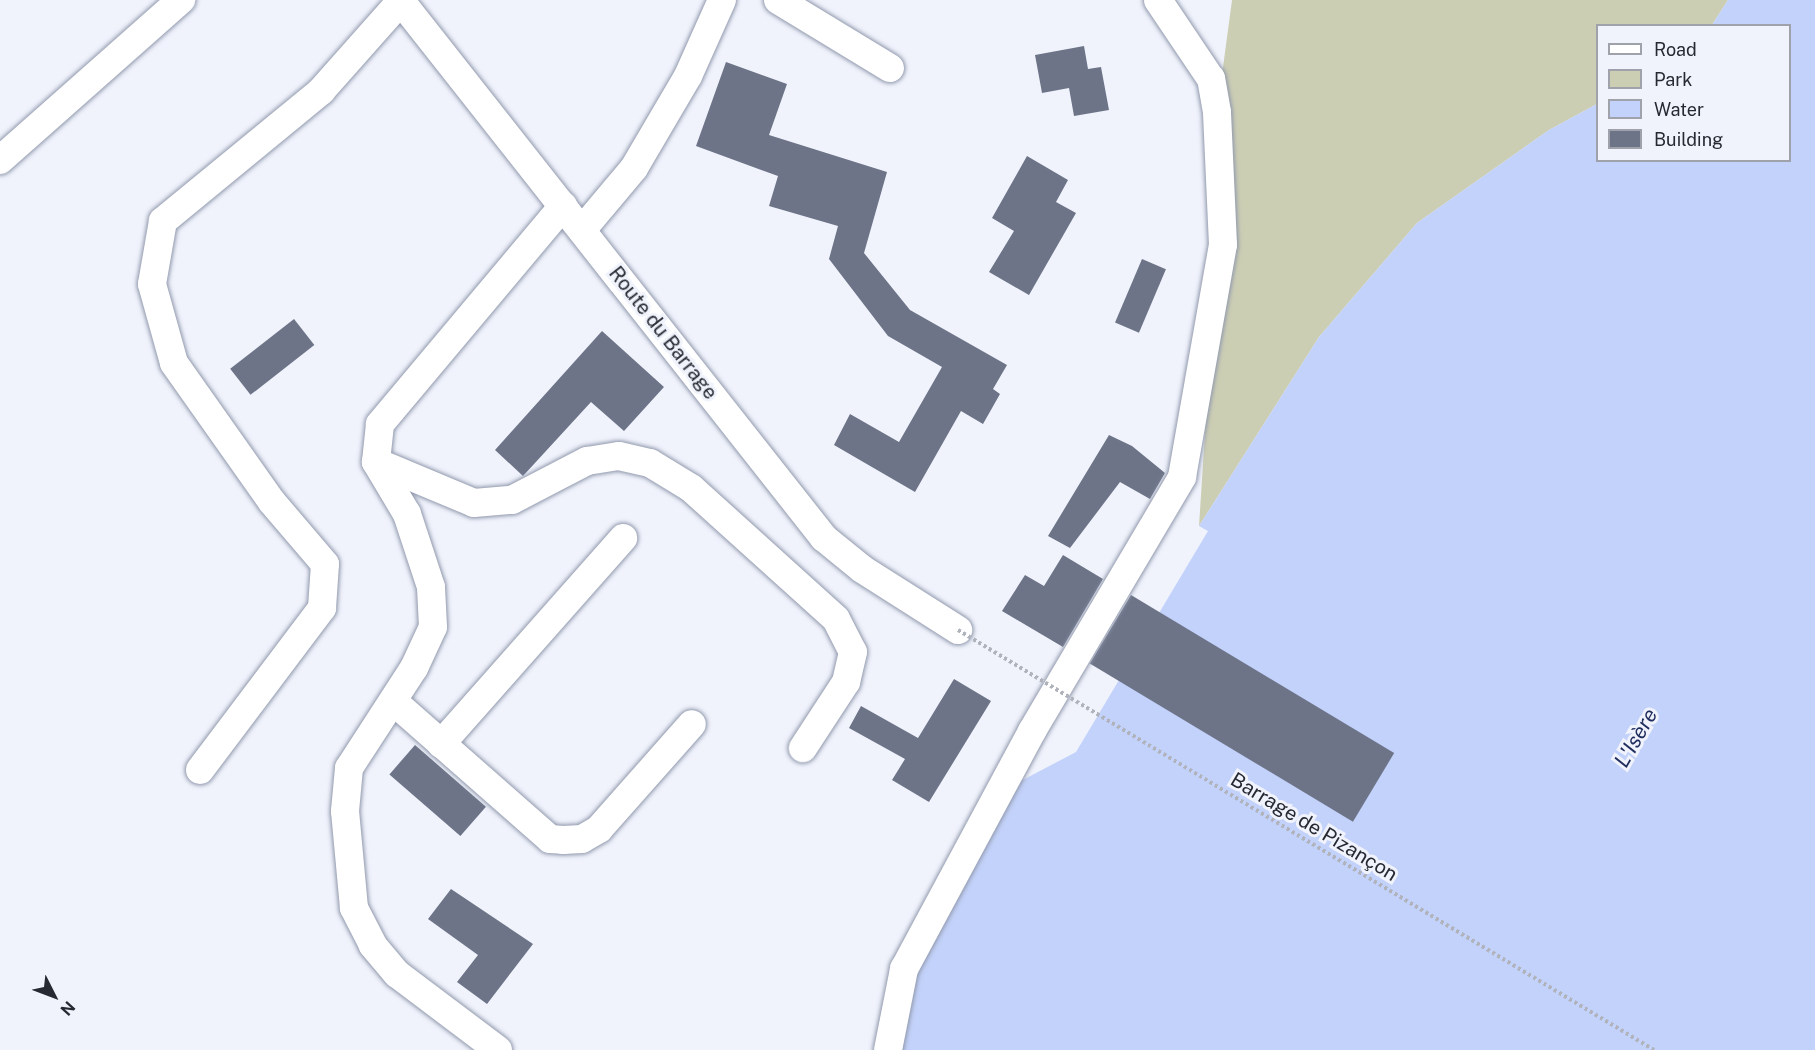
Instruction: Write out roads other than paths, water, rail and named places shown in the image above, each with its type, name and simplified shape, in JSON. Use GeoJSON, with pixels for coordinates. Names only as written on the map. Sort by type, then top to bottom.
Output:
{"type":"FeatureCollection","features":[{"type":"Feature","properties":{"kind":"street"},"geometry":{"type":"LineString","coordinates":[[0,160],[181,0]]}},
{"type":"Feature","properties":{"kind":"street"},"geometry":{"type":"LineString","coordinates":[[582,230],[634,168],[688,76],[723,0]]}},
{"type":"Feature","properties":{"kind":"street"},"geometry":{"type":"LineString","coordinates":[[778,0],[891,68]]}},
{"type":"Feature","properties":{"kind":"street"},"geometry":{"type":"LineString","coordinates":[[888,1050],[904,969],[1026,741],[1182,477],[1223,244],[1217,112],[1211,79],[1158,0]]}},
{"type":"Feature","properties":{"kind":"street"},"geometry":{"type":"LineString","coordinates":[[200,770],[322,608],[325,564],[272,502],[174,363],[152,284],[163,221],[321,91],[400,1]]}},
{"type":"Feature","properties":{"kind":"street","name":"Route du Barrage"},"geometry":{"type":"LineString","coordinates":[[400,1],[824,538],[862,569],[958,630]]}},
{"type":"Feature","properties":{"kind":"street"},"geometry":{"type":"LineString","coordinates":[[498,1050],[397,974],[373,945],[354,908],[345,811],[349,768],[393,701],[433,627],[431,587],[407,514],[376,462],[380,424],[562,206]]}},
{"type":"Feature","properties":{"kind":"street"},"geometry":{"type":"LineString","coordinates":[[376,462],[474,503],[512,500],[587,461],[619,456],[650,463],[691,488],[836,619],[853,652],[846,682],[803,748]]}},
{"type":"Feature","properties":{"kind":"street"},"geometry":{"type":"LineString","coordinates":[[441,744],[623,538]]}},
{"type":"Feature","properties":{"kind":"street"},"geometry":{"type":"LineString","coordinates":[[393,701],[550,839],[573,840],[599,829],[692,724]]}},
{"type":"Feature","properties":{"kind":"water","name":"L'Isère"},"geometry":{"type":"Polygon","coordinates":[[[1728,0],[1815,0],[1815,1050],[898,1050],[898,993],[1017,783],[1076,752],[1208,531],[1199,526],[1319,337],[1417,223],[1549,130],[1596,105],[1596,162],[1791,162],[1791,24],[1713,24],[1728,0]]]}}]}
